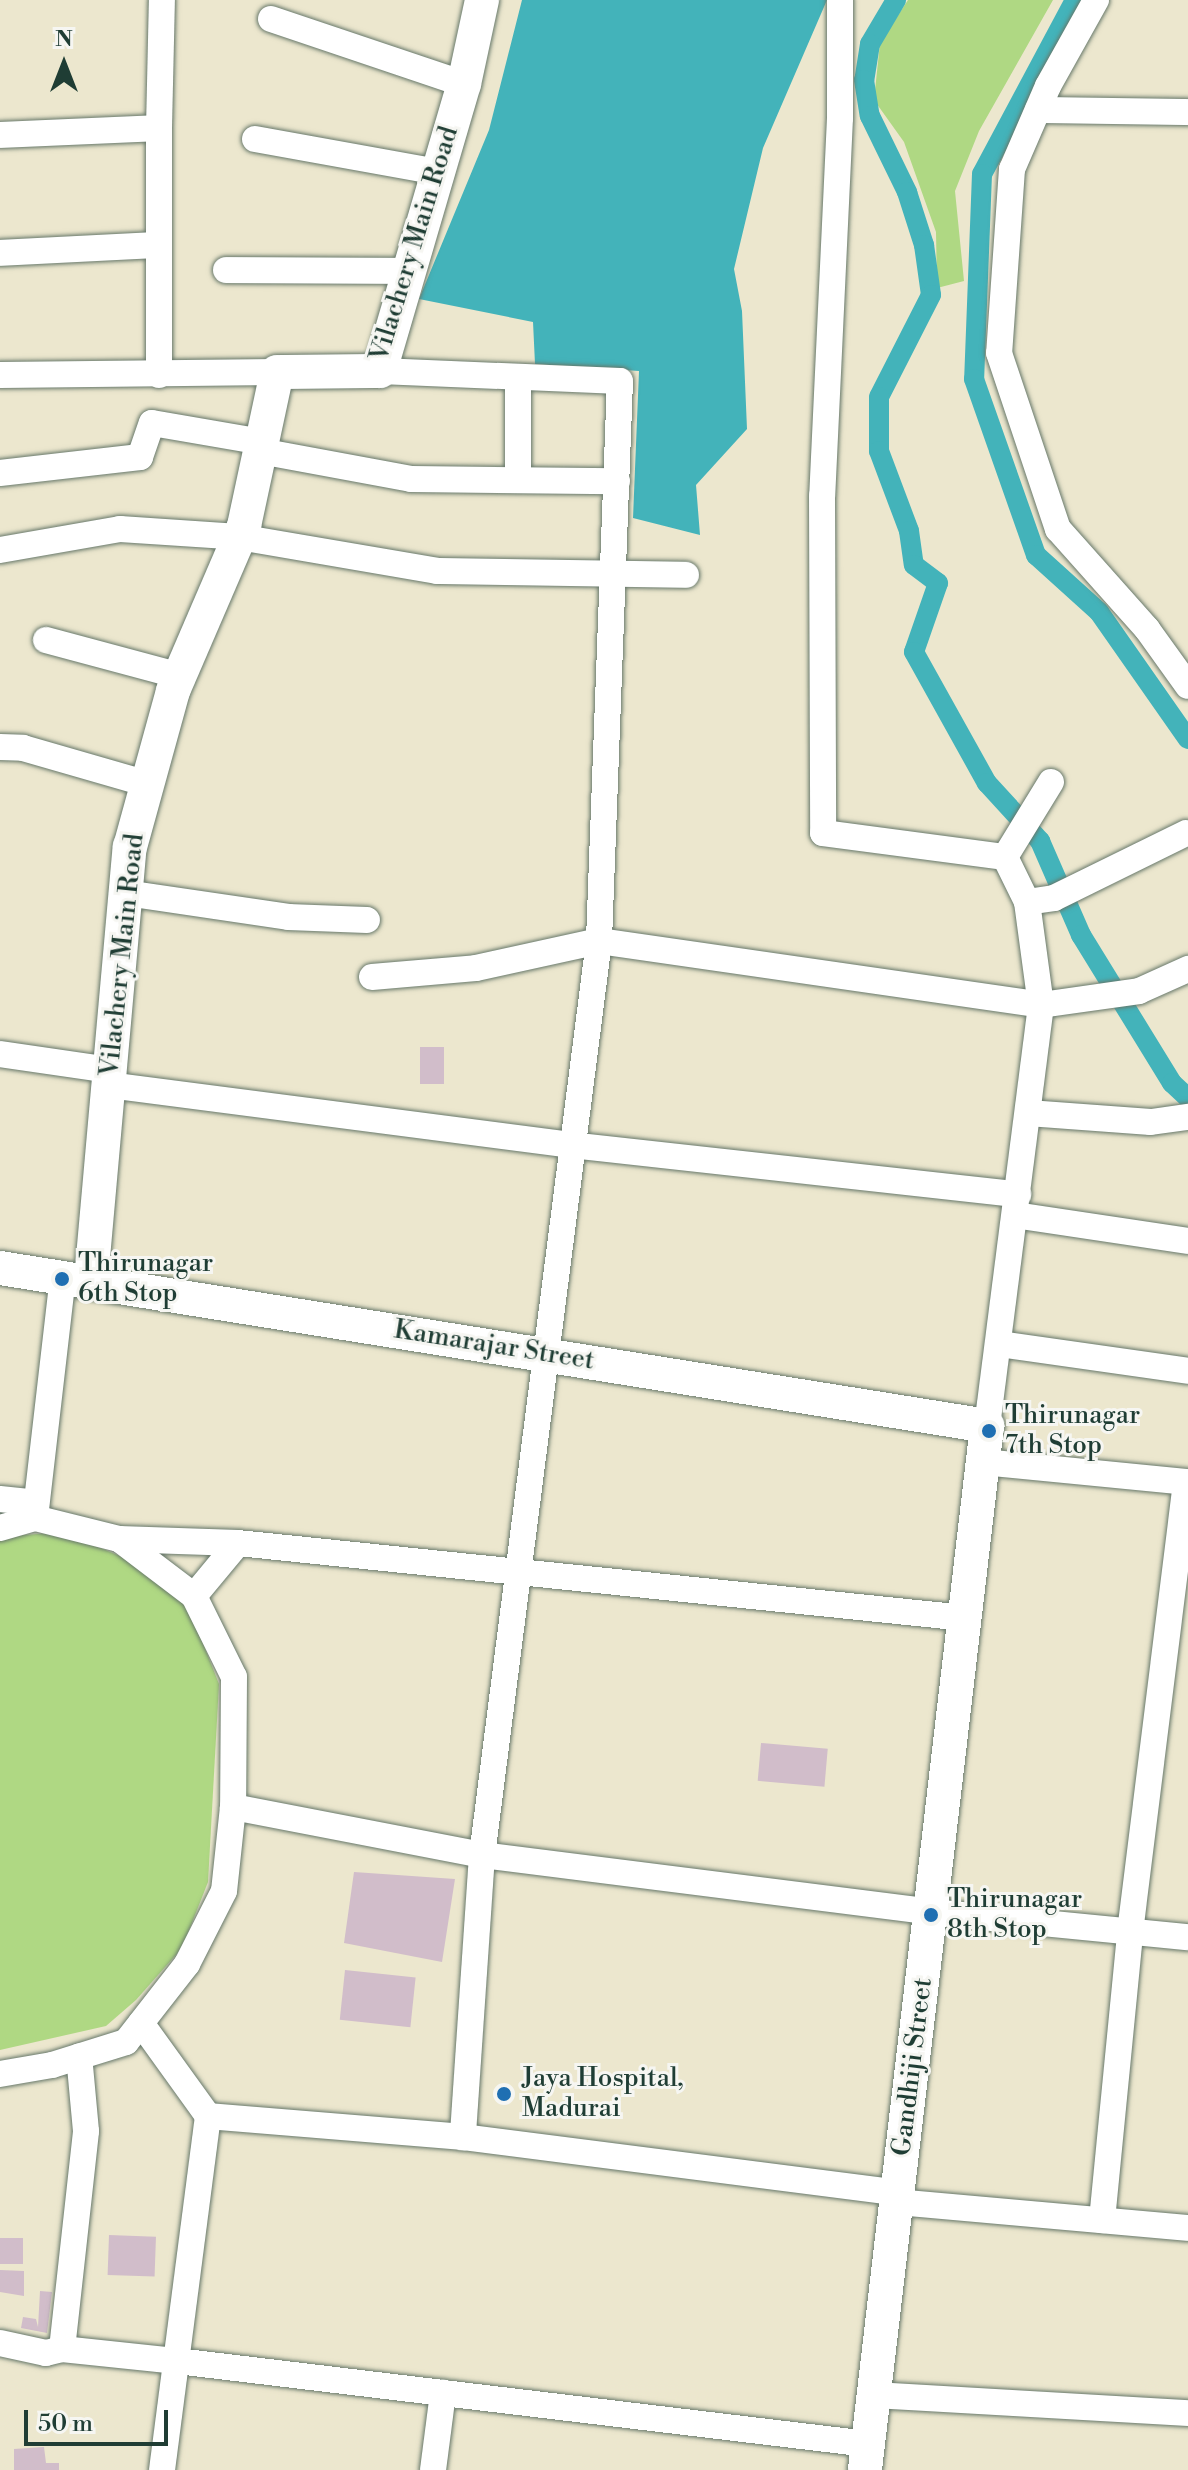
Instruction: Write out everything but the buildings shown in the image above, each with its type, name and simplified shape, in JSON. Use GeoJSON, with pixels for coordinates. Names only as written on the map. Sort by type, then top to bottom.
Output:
{"type":"FeatureCollection","features":[{"type":"Feature","properties":{"kind":"main road","name":"Vilachery Main Road"},"geometry":{"type":"LineString","coordinates":[[77,1278],[110,1078],[130,847],[180,676],[239,537],[277,372],[380,371],[464,84],[482,0]]}},
{"type":"Feature","properties":{"kind":"main road","name":"Kamarajar Street"},"geometry":{"type":"LineString","coordinates":[[0,1268],[987,1426]]}},
{"type":"Feature","properties":{"kind":"main road","name":"Gandhiji Street"},"geometry":{"type":"LineString","coordinates":[[866,2457],[987,1426]]}},
{"type":"Feature","properties":{"kind":"street"},"geometry":{"type":"LineString","coordinates":[[159,375],[162,0]]}},
{"type":"Feature","properties":{"kind":"street"},"geometry":{"type":"LineString","coordinates":[[1096,0],[1038,110],[1012,169],[999,353],[1058,529],[1147,629],[1188,686]]}},
{"type":"Feature","properties":{"kind":"street"},"geometry":{"type":"LineString","coordinates":[[842,1],[840,118],[822,496],[823,833],[1012,847]]}},
{"type":"Feature","properties":{"kind":"street"},"geometry":{"type":"LineString","coordinates":[[271,19],[464,84]]}},
{"type":"Feature","properties":{"kind":"street"},"geometry":{"type":"LineString","coordinates":[[1038,110],[1188,112]]}},
{"type":"Feature","properties":{"kind":"street"},"geometry":{"type":"LineString","coordinates":[[0,135],[159,128]]}},
{"type":"Feature","properties":{"kind":"street"},"geometry":{"type":"LineString","coordinates":[[255,139],[438,172]]}},
{"type":"Feature","properties":{"kind":"street"},"geometry":{"type":"LineString","coordinates":[[0,253],[158,245]]}},
{"type":"Feature","properties":{"kind":"street"},"geometry":{"type":"LineString","coordinates":[[226,270],[409,271]]}},
{"type":"Feature","properties":{"kind":"street"},"geometry":{"type":"LineString","coordinates":[[380,371],[620,381],[599,941],[543,1354],[482,1855],[463,2137]]}},
{"type":"Feature","properties":{"kind":"street"},"geometry":{"type":"LineString","coordinates":[[0,375],[277,372]]}},
{"type":"Feature","properties":{"kind":"street"},"geometry":{"type":"LineString","coordinates":[[518,377],[518,480]]}},
{"type":"Feature","properties":{"kind":"street"},"geometry":{"type":"LineString","coordinates":[[0,473],[140,457],[152,423],[411,479],[617,481]]}},
{"type":"Feature","properties":{"kind":"street"},"geometry":{"type":"LineString","coordinates":[[0,550],[120,529],[239,537],[437,571],[686,575]]}},
{"type":"Feature","properties":{"kind":"street"},"geometry":{"type":"LineString","coordinates":[[46,640],[180,676]]}},
{"type":"Feature","properties":{"kind":"street"},"geometry":{"type":"LineString","coordinates":[[0,747],[62,758],[148,784]]}},
{"type":"Feature","properties":{"kind":"street"},"geometry":{"type":"LineString","coordinates":[[987,1426],[1041,1005],[1027,902],[1012,847],[1051,782]]}},
{"type":"Feature","properties":{"kind":"street"},"geometry":{"type":"LineString","coordinates":[[1027,902],[1054,898],[1080,882],[1186,833]]}},
{"type":"Feature","properties":{"kind":"street"},"geometry":{"type":"LineString","coordinates":[[126,893],[288,917],[367,920]]}},
{"type":"Feature","properties":{"kind":"street"},"geometry":{"type":"LineString","coordinates":[[372,977],[476,968],[599,941],[1041,1005],[1139,991],[1188,969]]}},
{"type":"Feature","properties":{"kind":"street"},"geometry":{"type":"LineString","coordinates":[[0,1054],[110,1078],[571,1145],[1016,1204],[1188,1241]]}},
{"type":"Feature","properties":{"kind":"street"},"geometry":{"type":"LineString","coordinates":[[1028,1113],[1151,1122],[1188,1117]]}},
{"type":"Feature","properties":{"kind":"street"},"geometry":{"type":"LineString","coordinates":[[36,1511],[77,1278]]}},
{"type":"Feature","properties":{"kind":"street"},"geometry":{"type":"LineString","coordinates":[[999,1344],[1188,1371]]}},
{"type":"Feature","properties":{"kind":"street"},"geometry":{"type":"LineString","coordinates":[[983,1462],[1187,1482],[1130,1932],[1102,2220]]}},
{"type":"Feature","properties":{"kind":"street"},"geometry":{"type":"LineString","coordinates":[[0,1499],[119,1539],[238,1543],[965,1618]]}},
{"type":"Feature","properties":{"kind":"street"},"geometry":{"type":"LineString","coordinates":[[0,1528],[36,1511]]}},
{"type":"Feature","properties":{"kind":"street"},"geometry":{"type":"LineString","coordinates":[[0,2074],[126,2042],[187,1964],[224,1891],[233,1807],[234,1677],[194,1596],[119,1539]]}},
{"type":"Feature","properties":{"kind":"street"},"geometry":{"type":"LineString","coordinates":[[194,1596],[238,1543]]}},
{"type":"Feature","properties":{"kind":"street"},"geometry":{"type":"LineString","coordinates":[[233,1807],[482,1855],[931,1912],[1188,1937]]}},
{"type":"Feature","properties":{"kind":"street"},"geometry":{"type":"LineString","coordinates":[[141,2023],[208,2116],[162,2470]]}},
{"type":"Feature","properties":{"kind":"street"},"geometry":{"type":"LineString","coordinates":[[62,2349],[86,2131],[79,2056]]}},
{"type":"Feature","properties":{"kind":"street"},"geometry":{"type":"LineString","coordinates":[[208,2116],[463,2137],[897,2198],[1188,2228]]}},
{"type":"Feature","properties":{"kind":"street"},"geometry":{"type":"LineString","coordinates":[[0,2343],[46,2353],[62,2349],[443,2393],[866,2457]]}},
{"type":"Feature","properties":{"kind":"street"},"geometry":{"type":"LineString","coordinates":[[433,2470],[443,2393]]}},
{"type":"Feature","properties":{"kind":"street"},"geometry":{"type":"LineString","coordinates":[[874,2395],[1188,2413]]}},
{"type":"Feature","properties":{"kind":"shaded area"},"geometry":{"type":"Polygon","coordinates":[[[420,1047],[444,1047],[444,1084],[420,1084],[420,1047]]]}},
{"type":"Feature","properties":{"kind":"shaded area"},"geometry":{"type":"Polygon","coordinates":[[[761,1743],[828,1749],[824,1787],[758,1781],[761,1743]]]}},
{"type":"Feature","properties":{"kind":"shaded area"},"geometry":{"type":"Polygon","coordinates":[[[354,1872],[455,1879],[442,1962],[344,1943],[354,1872]]]}},
{"type":"Feature","properties":{"kind":"shaded area"},"geometry":{"type":"Polygon","coordinates":[[[345,1970],[416,1977],[410,2027],[340,2020],[345,1970]]]}},
{"type":"Feature","properties":{"kind":"shaded area"},"geometry":{"type":"Polygon","coordinates":[[[109,2235],[156,2237],[155,2277],[108,2275],[109,2235]]]}},
{"type":"Feature","properties":{"kind":"shaded area"},"geometry":{"type":"Polygon","coordinates":[[[0,2238],[23,2238],[23,2264],[0,2264],[0,2238]]]}},
{"type":"Feature","properties":{"kind":"shaded area"},"geometry":{"type":"Polygon","coordinates":[[[0,2270],[24,2271],[24,2296],[0,2292],[0,2270]]]}},
{"type":"Feature","properties":{"kind":"shaded area"},"geometry":{"type":"Polygon","coordinates":[[[40,2291],[52,2292],[47,2333],[21,2328],[23,2317],[36,2319],[38,2327],[40,2291]]]}},
{"type":"Feature","properties":{"kind":"shaded area"},"geometry":{"type":"Polygon","coordinates":[[[44,2447],[46,2463],[59,2463],[59,2470],[14,2470],[14,2449],[44,2447]]]}},
{"type":"Feature","properties":{"kind":"green space"},"geometry":{"type":"Polygon","coordinates":[[[908,0],[1053,0],[979,131],[955,191],[964,281],[937,288],[936,232],[904,142],[874,100],[880,43],[908,0]]]}},
{"type":"Feature","properties":{"kind":"green space"},"geometry":{"type":"Polygon","coordinates":[[[62,1532],[144,1566],[189,1608],[219,1684],[208,1882],[182,1948],[136,2000],[106,2026],[0,2050],[0,1537],[62,1532]]]}},
{"type":"Feature","properties":{"kind":"water"},"geometry":{"type":"Polygon","coordinates":[[[522,0],[827,0],[763,148],[734,269],[742,311],[747,429],[696,485],[700,535],[633,518],[639,371],[535,364],[533,322],[419,299],[489,130],[522,0]]]}},
{"type":"Feature","properties":{"kind":"waterway"},"geometry":{"type":"LineString","coordinates":[[896,0],[870,44],[864,80],[870,116],[907,192],[924,245],[931,295],[879,397],[879,451],[909,531],[914,565],[938,583],[914,652],[987,783],[1040,841],[1081,935],[1172,1083],[1188,1098]]}},
{"type":"Feature","properties":{"kind":"waterway"},"geometry":{"type":"LineString","coordinates":[[1075,0],[982,174],[974,379],[1036,555],[1099,612],[1188,739]]}},
{"type":"Feature","properties":{"kind":"place","name":"Thirunagar 6th Stop"},"geometry":{"type":"Point","coordinates":[62,1279]}},
{"type":"Feature","properties":{"kind":"place","name":"Thirunagar 7th Stop"},"geometry":{"type":"Point","coordinates":[989,1431]}},
{"type":"Feature","properties":{"kind":"place","name":"Thirunagar 8th Stop"},"geometry":{"type":"Point","coordinates":[931,1915]}},
{"type":"Feature","properties":{"kind":"place","name":"Jaya Hospital, Madurai"},"geometry":{"type":"Point","coordinates":[504,2094]}}]}
